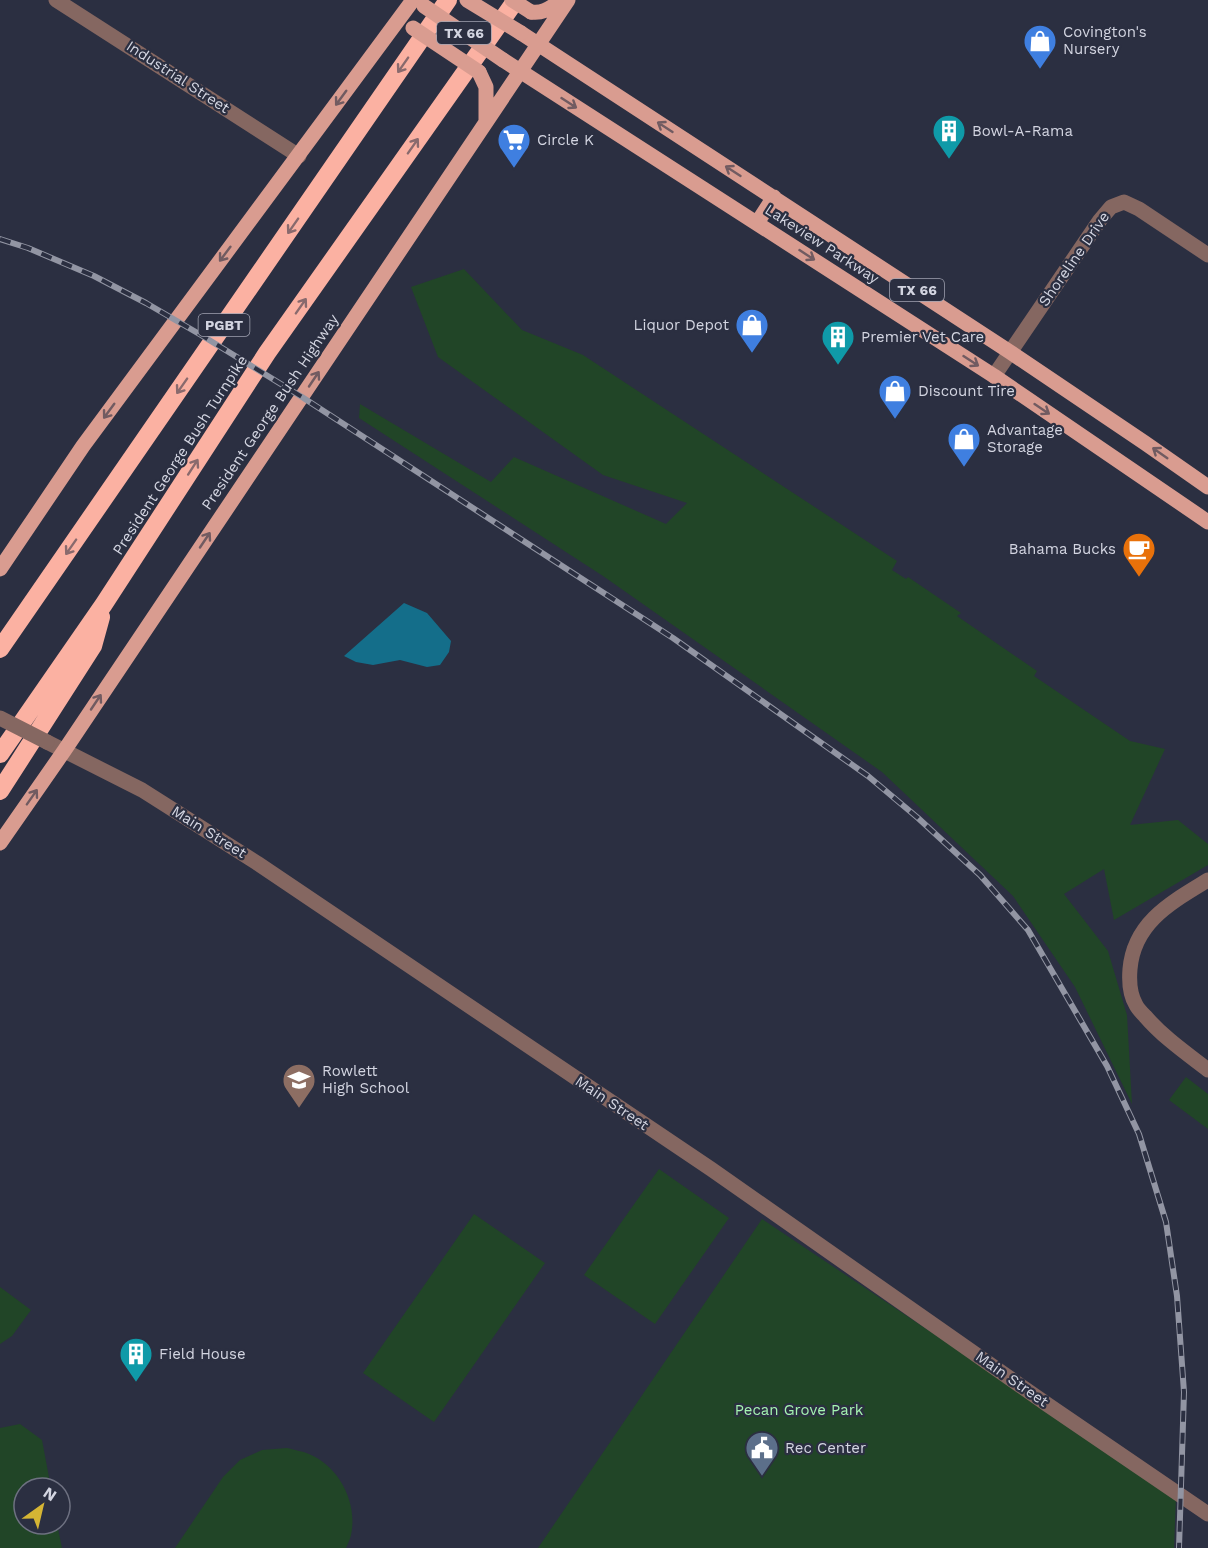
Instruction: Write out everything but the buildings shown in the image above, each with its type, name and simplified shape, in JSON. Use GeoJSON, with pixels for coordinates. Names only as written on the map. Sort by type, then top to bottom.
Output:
{"type":"FeatureCollection","features":[{"type":"Feature","properties":{"kind":"highway","name":"PGBT"},"geometry":{"type":"LineString","coordinates":[[0,649],[448,0]]}},
{"type":"Feature","properties":{"kind":"highway","name":"President George Bush Turnpike"},"geometry":{"type":"LineString","coordinates":[[0,754],[104,604],[267,353],[514,0]]}},
{"type":"Feature","properties":{"kind":"highway"},"geometry":{"type":"LineString","coordinates":[[0,791],[93,646],[104,604]]}},
{"type":"Feature","properties":{"kind":"main road","name":"Lakeview Parkway"},"geometry":{"type":"LineString","coordinates":[[467,0],[1010,351],[1208,487]]}},
{"type":"Feature","properties":{"kind":"main road"},"geometry":{"type":"LineString","coordinates":[[514,0],[531,12],[538,13],[562,0]]}},
{"type":"Feature","properties":{"kind":"main road","name":"President George Bush Highway"},"geometry":{"type":"LineString","coordinates":[[0,843],[568,0]]}},
{"type":"Feature","properties":{"kind":"main road"},"geometry":{"type":"LineString","coordinates":[[0,569],[90,436],[175,320],[391,31],[416,2]]}},
{"type":"Feature","properties":{"kind":"main road","name":"Lakeview Parkway"},"geometry":{"type":"LineString","coordinates":[[416,2],[994,376],[1208,522]]}},
{"type":"Feature","properties":{"kind":"main road"},"geometry":{"type":"LineString","coordinates":[[391,31],[403,26],[413,28],[479,72],[486,87],[486,122]]}},
{"type":"Feature","properties":{"kind":"main road"},"geometry":{"type":"LineString","coordinates":[[757,223],[774,197]]}},
{"type":"Feature","properties":{"kind":"street","name":"Industrial Street"},"geometry":{"type":"LineString","coordinates":[[56,0],[299,156]]}},
{"type":"Feature","properties":{"kind":"street","name":"Shoreline Drive"},"geometry":{"type":"LineString","coordinates":[[994,376],[1111,207],[1124,202],[1208,255]]}},
{"type":"Feature","properties":{"kind":"street","name":"Main Street"},"geometry":{"type":"LineString","coordinates":[[0,718],[142,790],[266,869],[711,1169],[1208,1514]]}},
{"type":"Feature","properties":{"kind":"street"},"geometry":{"type":"LineString","coordinates":[[1208,880],[1164,908],[1151,921],[1136,942],[1129,976],[1136,1006],[1168,1039],[1208,1070]]}},
{"type":"Feature","properties":{"kind":"green space"},"geometry":{"type":"Polygon","coordinates":[[[464,269],[522,330],[583,355],[897,561],[892,570],[906,579],[908,577],[961,613],[957,616],[1037,671],[1034,676],[1130,741],[1165,749],[1130,825],[1178,820],[1208,844],[1208,865],[1114,920],[1104,869],[1064,894],[1108,951],[1127,1015],[1132,1104],[1075,987],[1013,896],[882,772],[603,576],[359,418],[360,404],[491,482],[514,457],[666,524],[687,503],[603,475],[438,357],[411,287],[464,269]]]}},
{"type":"Feature","properties":{"kind":"green space"},"geometry":{"type":"Polygon","coordinates":[[[1186,1077],[1208,1094],[1208,1129],[1169,1100],[1186,1077]]]}},
{"type":"Feature","properties":{"kind":"green space"},"geometry":{"type":"Polygon","coordinates":[[[659,1169],[729,1218],[655,1324],[584,1275],[659,1169]]]}},
{"type":"Feature","properties":{"kind":"green space"},"geometry":{"type":"Polygon","coordinates":[[[474,1214],[545,1263],[434,1422],[363,1373],[474,1214]]]}},
{"type":"Feature","properties":{"kind":"green space","name":"Pecan Grove Park"},"geometry":{"type":"Polygon","coordinates":[[[762,1219],[1176,1496],[1174,1548],[538,1548],[762,1219]]]}},
{"type":"Feature","properties":{"kind":"green space"},"geometry":{"type":"Polygon","coordinates":[[[0,1287],[31,1310],[12,1336],[0,1344],[0,1287]]]}},
{"type":"Feature","properties":{"kind":"green space"},"geometry":{"type":"Polygon","coordinates":[[[20,1424],[42,1440],[49,1476],[12,1476],[12,1536],[60,1536],[62,1548],[0,1548],[0,1428],[20,1424]]]}},
{"type":"Feature","properties":{"kind":"green space"},"geometry":{"type":"Polygon","coordinates":[[[287,1448],[320,1460],[337,1476],[344,1487],[352,1511],[351,1535],[346,1548],[175,1548],[223,1477],[240,1460],[262,1450],[287,1448]]]}},
{"type":"Feature","properties":{"kind":"water"},"geometry":{"type":"Polygon","coordinates":[[[404,603],[427,613],[451,641],[449,652],[440,665],[427,667],[400,660],[373,665],[356,662],[344,656],[404,603]]]}},
{"type":"Feature","properties":{"kind":"railway"},"geometry":{"type":"LineString","coordinates":[[0,239],[28,248],[94,276],[146,303],[302,397],[673,638],[868,776],[980,875],[1028,930],[1107,1066],[1139,1134],[1166,1222],[1177,1296],[1184,1392],[1179,1548]]}},
{"type":"Feature","properties":{"kind":"place","name":"Covington's Nursery"},"geometry":{"type":"Point","coordinates":[1040,70]}},
{"type":"Feature","properties":{"kind":"place","name":"Bowl-A-Rama"},"geometry":{"type":"Point","coordinates":[949,160]}},
{"type":"Feature","properties":{"kind":"place","name":"Circle K"},"geometry":{"type":"Point","coordinates":[514,169]}},
{"type":"Feature","properties":{"kind":"place","name":"Liquor Depot"},"geometry":{"type":"Point","coordinates":[752,354]}},
{"type":"Feature","properties":{"kind":"place","name":"Premier Vet Care"},"geometry":{"type":"Point","coordinates":[838,366]}},
{"type":"Feature","properties":{"kind":"place","name":"Discount Tire"},"geometry":{"type":"Point","coordinates":[895,420]}},
{"type":"Feature","properties":{"kind":"place","name":"Advantage Storage"},"geometry":{"type":"Point","coordinates":[964,468]}},
{"type":"Feature","properties":{"kind":"place","name":"Bahama Bucks"},"geometry":{"type":"Point","coordinates":[1139,578]}},
{"type":"Feature","properties":{"kind":"place","name":"Rowlett High School"},"geometry":{"type":"Point","coordinates":[299,1109]}},
{"type":"Feature","properties":{"kind":"place","name":"Field House"},"geometry":{"type":"Point","coordinates":[136,1383]}},
{"type":"Feature","properties":{"kind":"place","name":"Rec Center"},"geometry":{"type":"Point","coordinates":[762,1477]}}]}
